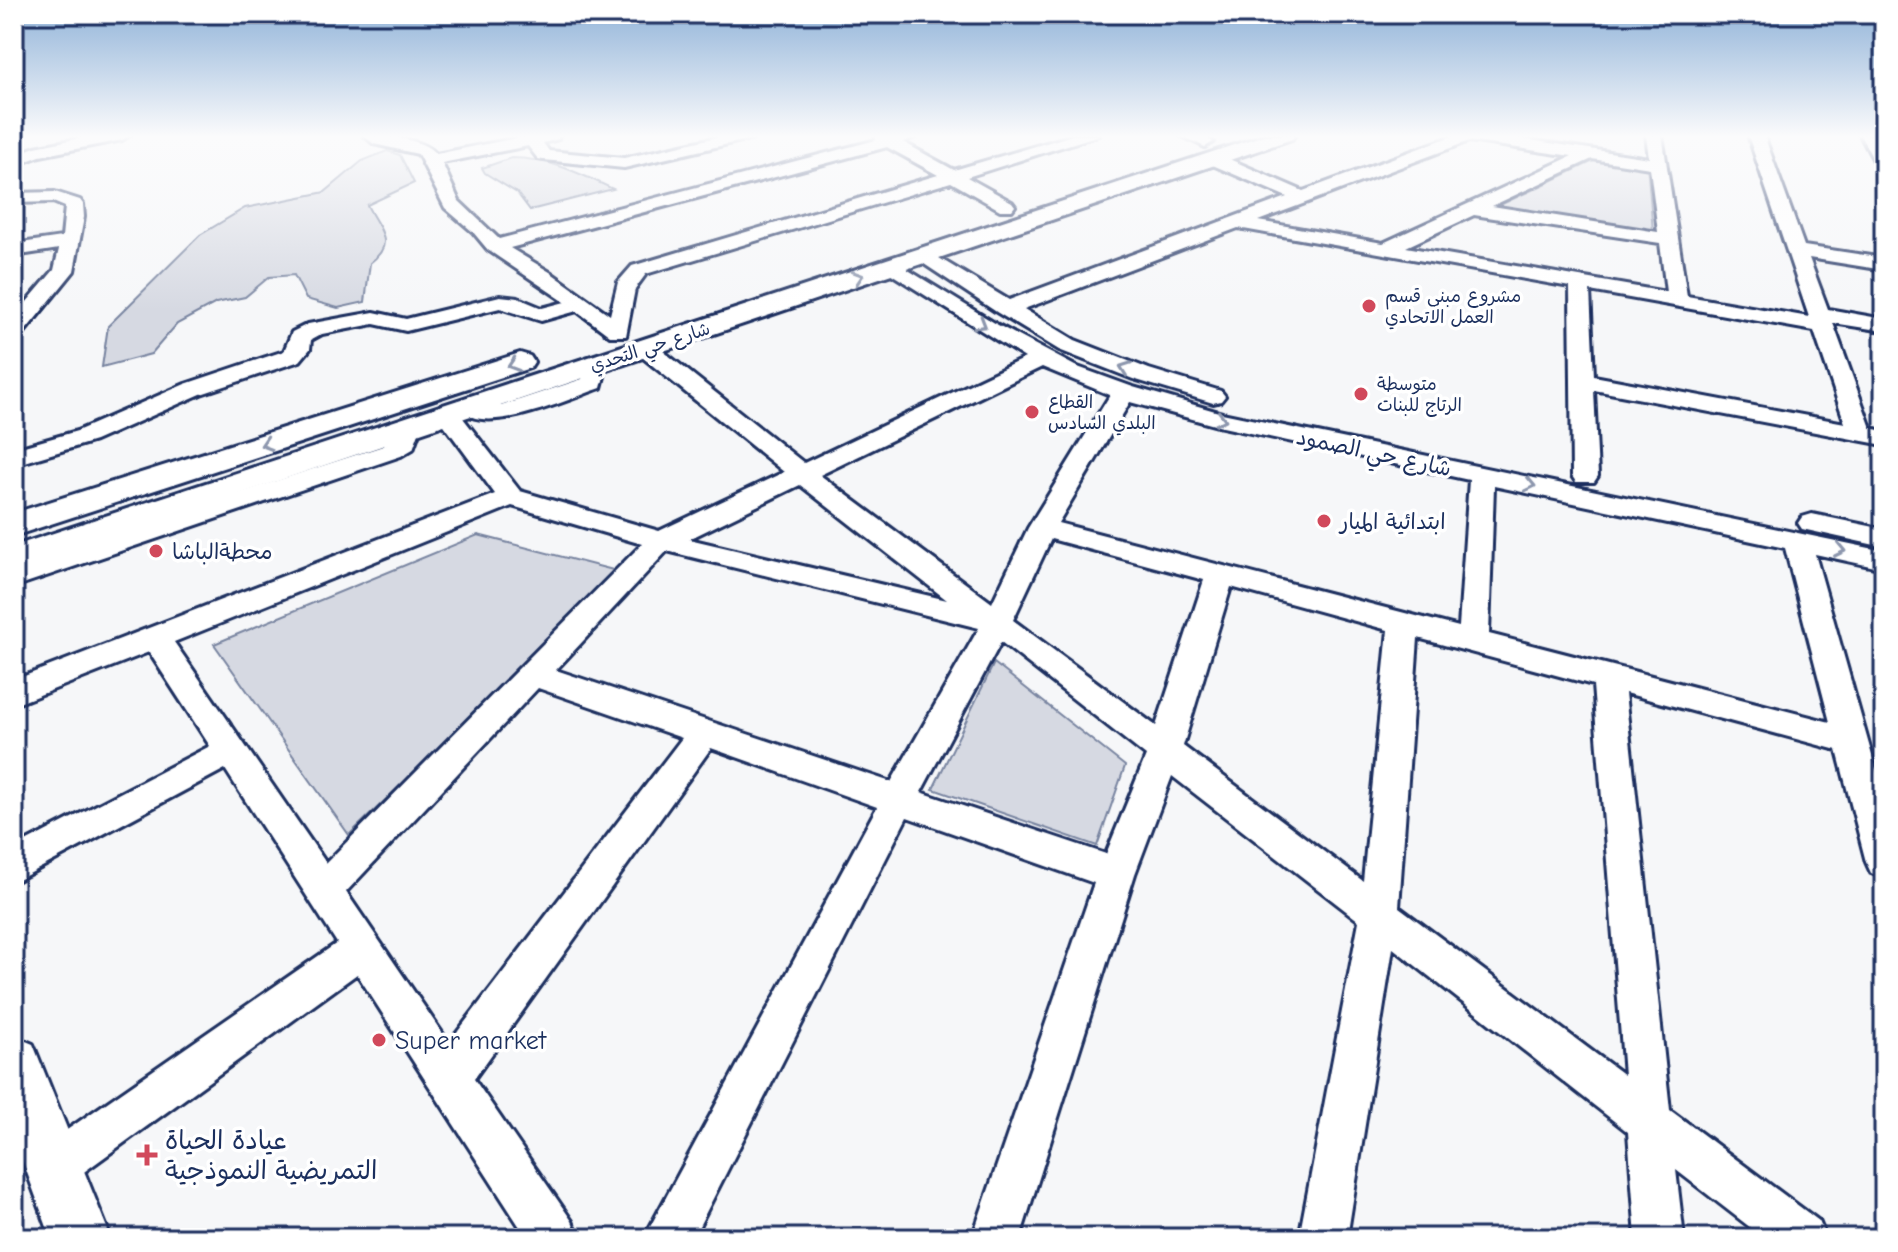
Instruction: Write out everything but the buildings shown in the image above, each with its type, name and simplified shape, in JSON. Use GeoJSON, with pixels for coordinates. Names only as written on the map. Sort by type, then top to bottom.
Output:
{"type":"FeatureCollection","features":[{"type":"Feature","properties":{"kind":"main road","name":"شارع حي التحدي"},"geometry":{"type":"LineString","coordinates":[[14,558],[103,513],[618,331],[720,311],[1047,193]]}},
{"type":"Feature","properties":{"kind":"main road","name":"شارع حي التحدي"},"geometry":{"type":"LineString","coordinates":[[794,286],[892,266],[1081,193]]}},
{"type":"Feature","properties":{"kind":"main road","name":"شارع حي التحدي"},"geometry":{"type":"LineString","coordinates":[[200,480],[409,427],[645,348],[720,311]]}},
{"type":"Feature","properties":{"kind":"main road","name":"شارع حي التحدي"},"geometry":{"type":"LineString","coordinates":[[14,525],[103,513]]}},
{"type":"Feature","properties":{"kind":"main road"},"geometry":{"type":"LineString","coordinates":[[14,1063],[81,1238]]}},
{"type":"Feature","properties":{"kind":"street"},"geometry":{"type":"LineString","coordinates":[[446,193],[451,204],[480,228],[495,246],[582,303],[618,331],[626,284],[629,277],[639,270],[899,193]]}},
{"type":"Feature","properties":{"kind":"street"},"geometry":{"type":"LineString","coordinates":[[495,246],[684,193]]}},
{"type":"Feature","properties":{"kind":"street"},"geometry":{"type":"LineString","coordinates":[[984,193],[1006,206]]}},
{"type":"Feature","properties":{"kind":"street"},"geometry":{"type":"LineString","coordinates":[[1295,193],[1301,197]]}},
{"type":"Feature","properties":{"kind":"street"},"geometry":{"type":"LineString","coordinates":[[1005,309],[1311,193]]}},
{"type":"Feature","properties":{"kind":"street"},"geometry":{"type":"LineString","coordinates":[[1385,249],[1506,193]]}},
{"type":"Feature","properties":{"kind":"street"},"geometry":{"type":"LineString","coordinates":[[1663,193],[1677,300]]}},
{"type":"Feature","properties":{"kind":"street"},"geometry":{"type":"LineString","coordinates":[[1774,193],[1821,320],[1873,436]]}},
{"type":"Feature","properties":{"kind":"street"},"geometry":{"type":"LineString","coordinates":[[14,198],[55,197],[74,204],[64,271],[23,310],[14,330]]}},
{"type":"Feature","properties":{"kind":"street"},"geometry":{"type":"LineString","coordinates":[[1473,209],[1670,239]]}},
{"type":"Feature","properties":{"kind":"street"},"geometry":{"type":"LineString","coordinates":[[1233,222],[1677,300],[1821,320],[1884,325]]}},
{"type":"Feature","properties":{"kind":"street"},"geometry":{"type":"LineString","coordinates":[[14,250],[70,241]]}},
{"type":"Feature","properties":{"kind":"street"},"geometry":{"type":"LineString","coordinates":[[1796,250],[1884,264]]}},
{"type":"Feature","properties":{"kind":"street"},"geometry":{"type":"LineString","coordinates":[[922,256],[1067,345],[1183,388],[1585,476],[1621,494]]}},
{"type":"Feature","properties":{"kind":"street","name":"شارع حي الصمود"},"geometry":{"type":"LineString","coordinates":[[892,266],[938,297],[1043,358],[1124,392],[1218,419],[1482,474],[1621,494],[1690,508],[1797,541],[1884,560]]}},
{"type":"Feature","properties":{"kind":"street"},"geometry":{"type":"LineString","coordinates":[[1580,283],[1585,476]]}},
{"type":"Feature","properties":{"kind":"street"},"geometry":{"type":"LineString","coordinates":[[938,297],[943,288],[967,286]]}},
{"type":"Feature","properties":{"kind":"street"},"geometry":{"type":"LineString","coordinates":[[14,457],[86,436],[193,389],[292,356],[299,349],[300,337],[311,330],[379,318],[406,325],[500,302],[511,302],[541,315],[582,303]]}},
{"type":"Feature","properties":{"kind":"street"},"geometry":{"type":"LineString","coordinates":[[645,348],[802,474],[1802,1238]]}},
{"type":"Feature","properties":{"kind":"street"},"geometry":{"type":"LineString","coordinates":[[324,890],[661,541],[1043,358]]}},
{"type":"Feature","properties":{"kind":"street"},"geometry":{"type":"LineString","coordinates":[[1581,381],[1873,436]]}},
{"type":"Feature","properties":{"kind":"street"},"geometry":{"type":"LineString","coordinates":[[668,1238],[899,799],[997,623],[1042,528],[1124,392]]}},
{"type":"Feature","properties":{"kind":"street"},"geometry":{"type":"LineString","coordinates":[[459,410],[511,497]]}},
{"type":"Feature","properties":{"kind":"street"},"geometry":{"type":"LineString","coordinates":[[14,577],[392,451],[404,444],[409,427]]}},
{"type":"Feature","properties":{"kind":"street"},"geometry":{"type":"LineString","coordinates":[[1473,642],[1482,474]]}},
{"type":"Feature","properties":{"kind":"street"},"geometry":{"type":"LineString","coordinates":[[14,693],[511,497],[661,541],[997,623]]}},
{"type":"Feature","properties":{"kind":"street"},"geometry":{"type":"LineString","coordinates":[[1690,508],[1884,538]]}},
{"type":"Feature","properties":{"kind":"street"},"geometry":{"type":"LineString","coordinates":[[1042,528],[1851,741]]}},
{"type":"Feature","properties":{"kind":"street"},"geometry":{"type":"LineString","coordinates":[[1797,541],[1884,862]]}},
{"type":"Feature","properties":{"kind":"street"},"geometry":{"type":"LineString","coordinates":[[996,1238],[1116,874],[1165,751],[1220,575]]}},
{"type":"Feature","properties":{"kind":"street"},"geometry":{"type":"LineString","coordinates":[[1323,1238],[1379,914],[1404,624]]}},
{"type":"Feature","properties":{"kind":"street"},"geometry":{"type":"LineString","coordinates":[[155,637],[555,1238]]}},
{"type":"Feature","properties":{"kind":"street"},"geometry":{"type":"LineString","coordinates":[[533,674],[1116,874]]}},
{"type":"Feature","properties":{"kind":"street"},"geometry":{"type":"LineString","coordinates":[[1608,677],[1637,1011],[1652,1123],[1660,1238]]}},
{"type":"Feature","properties":{"kind":"street"},"geometry":{"type":"LineString","coordinates":[[449,1078],[704,733]]}},
{"type":"Feature","properties":{"kind":"street"},"geometry":{"type":"LineString","coordinates":[[14,866],[231,750]]}},
{"type":"Feature","properties":{"kind":"street"},"geometry":{"type":"LineString","coordinates":[[54,1166],[362,948]]}},
{"type":"Feature","properties":{"kind":"shaded area"},"geometry":{"type":"Polygon","coordinates":[[[318,193],[392,193],[367,205],[384,242],[383,249],[370,263],[365,302],[338,308],[306,299],[294,275],[269,277],[245,297],[216,303],[177,324],[151,354],[102,367],[108,326],[200,235],[245,208],[318,193]]]}},
{"type":"Feature","properties":{"kind":"shaded area"},"geometry":{"type":"Polygon","coordinates":[[[517,193],[596,193],[530,210],[517,193]]]}},
{"type":"Feature","properties":{"kind":"shaded area"},"geometry":{"type":"Polygon","coordinates":[[[1525,193],[1650,193],[1653,231],[1496,207],[1525,193]]]}},
{"type":"Feature","properties":{"kind":"shaded area"},"geometry":{"type":"Polygon","coordinates":[[[478,535],[621,572],[349,835],[214,644],[478,535]]]}},
{"type":"Feature","properties":{"kind":"shaded area"},"geometry":{"type":"Polygon","coordinates":[[[994,663],[1125,766],[1097,846],[933,789],[994,663]]]}},
{"type":"Feature","properties":{"kind":"place","name":"مشروع مبنى قسم العمل الاتحادي"},"geometry":{"type":"Point","coordinates":[1369,306]}},
{"type":"Feature","properties":{"kind":"place","name":"متوسطة الرتاج للبنات"},"geometry":{"type":"Point","coordinates":[1361,394]}},
{"type":"Feature","properties":{"kind":"place","name":"القطاع البلدي السادس"},"geometry":{"type":"Point","coordinates":[1032,412]}},
{"type":"Feature","properties":{"kind":"place","name":"ابتدائية الميار"},"geometry":{"type":"Point","coordinates":[1324,521]}},
{"type":"Feature","properties":{"kind":"place","name":"محطةالباشا"},"geometry":{"type":"Point","coordinates":[156,551]}},
{"type":"Feature","properties":{"kind":"place","name":"Super market"},"geometry":{"type":"Point","coordinates":[379,1040]}},
{"type":"Feature","properties":{"kind":"place","name":"عيادة الحياة التمريضية النموذجية"},"geometry":{"type":"Point","coordinates":[147,1155]}}]}
